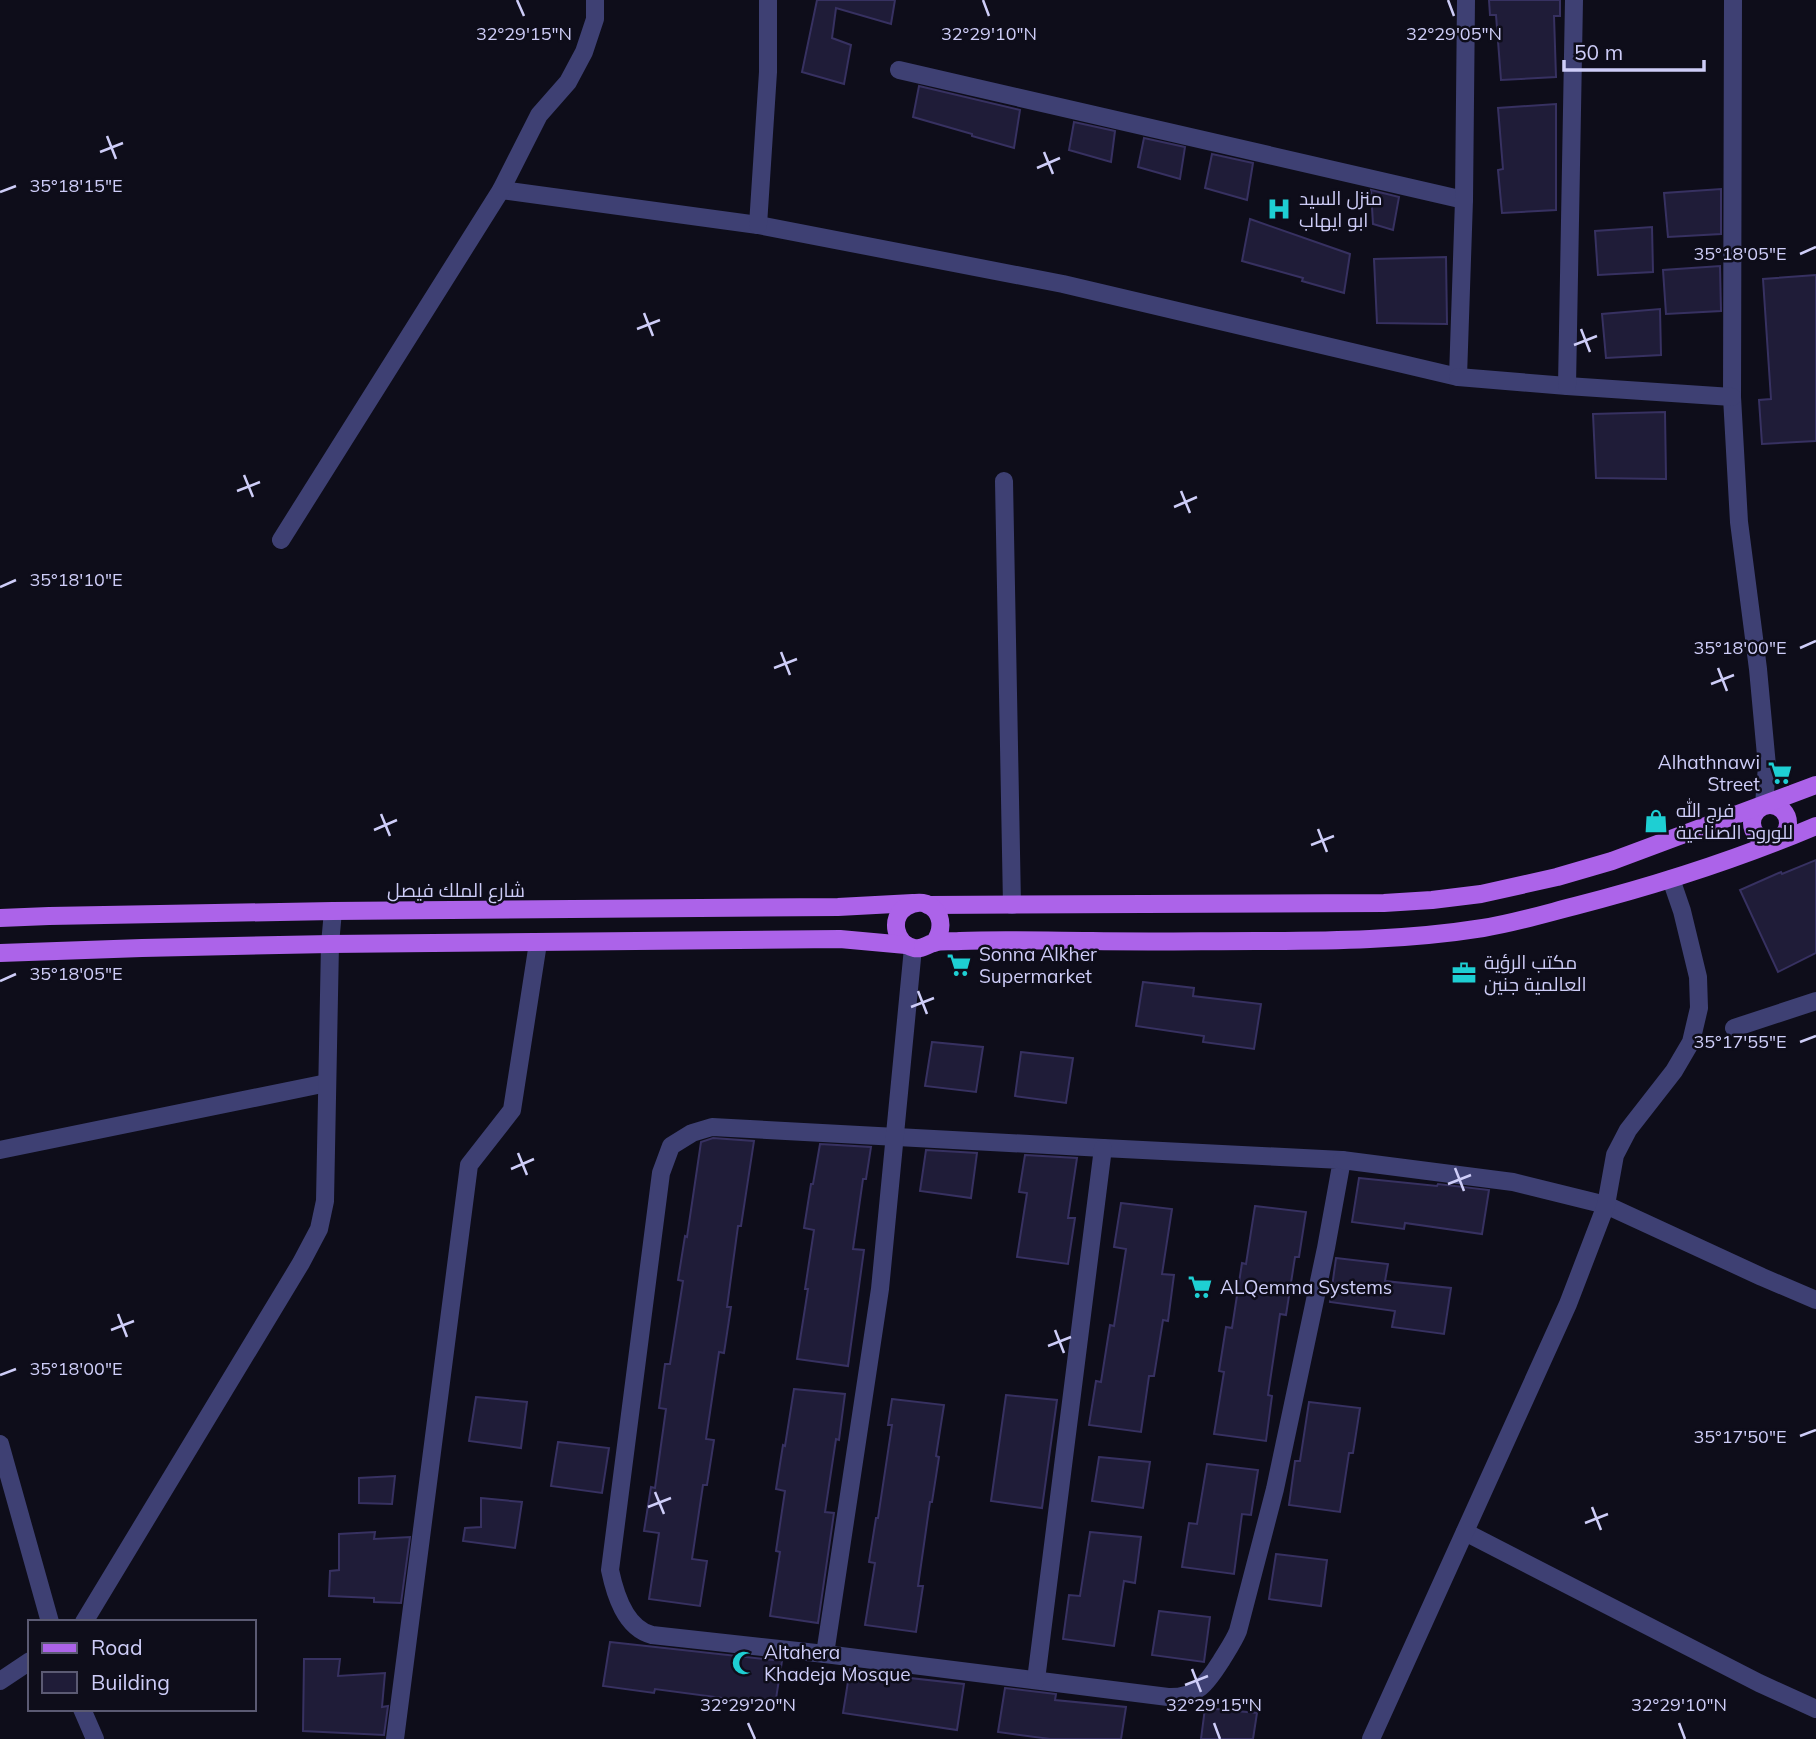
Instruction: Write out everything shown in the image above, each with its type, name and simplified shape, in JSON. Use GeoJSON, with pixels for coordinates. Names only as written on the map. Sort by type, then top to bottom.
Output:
{"type":"FeatureCollection","features":[{"type":"Feature","properties":{"kind":"main road","name":"شارع الملك فيصل"},"geometry":{"type":"LineString","coordinates":[[0,918],[920,904],[1384,903],[1481,894],[1546,880],[1612,861],[1816,786]]}},
{"type":"Feature","properties":{"kind":"main road"},"geometry":{"type":"LineString","coordinates":[[1764,805],[1776,805],[1786,812],[1788,818],[1788,830],[1775,841],[1763,840],[1754,831],[1752,819],[1764,805]]}},
{"type":"Feature","properties":{"kind":"main road"},"geometry":{"type":"LineString","coordinates":[[0,953],[330,944],[839,939],[920,948],[934,943],[989,940],[1343,941],[1513,923],[1638,890],[1816,826]]}},
{"type":"Feature","properties":{"kind":"main road"},"geometry":{"type":"LineString","coordinates":[[909,946],[897,933],[897,919],[900,912],[920,904],[934,909],[941,923],[941,930],[934,943]]}},
{"type":"Feature","properties":{"kind":"street"},"geometry":{"type":"LineString","coordinates":[[281,540],[501,190],[539,116],[568,82],[584,52],[595,19],[595,0]]}},
{"type":"Feature","properties":{"kind":"street"},"geometry":{"type":"LineString","coordinates":[[1458,377],[1464,200],[1466,0]]}},
{"type":"Feature","properties":{"kind":"street"},"geometry":{"type":"LineString","coordinates":[[1567,386],[1574,0]]}},
{"type":"Feature","properties":{"kind":"street"},"geometry":{"type":"LineString","coordinates":[[1732,0],[1732,397],[1739,522],[1758,669],[1767,766],[1764,805]]}},
{"type":"Feature","properties":{"kind":"street"},"geometry":{"type":"LineString","coordinates":[[758,225],[768,72],[764,1]]}},
{"type":"Feature","properties":{"kind":"street"},"geometry":{"type":"LineString","coordinates":[[899,70],[1464,200]]}},
{"type":"Feature","properties":{"kind":"street"},"geometry":{"type":"LineString","coordinates":[[501,190],[758,225],[1063,284],[1458,377],[1732,397]]}},
{"type":"Feature","properties":{"kind":"street"},"geometry":{"type":"LineString","coordinates":[[1004,481],[1012,905]]}},
{"type":"Feature","properties":{"kind":"street"},"geometry":{"type":"LineString","coordinates":[[1371,1739],[1568,1304],[1606,1205],[1615,1155],[1628,1130],[1674,1071],[1691,1042],[1699,1009],[1698,977],[1682,911],[1671,879]]}},
{"type":"Feature","properties":{"kind":"street"},"geometry":{"type":"LineString","coordinates":[[85,1620],[319,1229],[325,1201],[333,911]]}},
{"type":"Feature","properties":{"kind":"street"},"geometry":{"type":"LineString","coordinates":[[395,1739],[469,1165],[512,1110],[538,943]]}},
{"type":"Feature","properties":{"kind":"street"},"geometry":{"type":"LineString","coordinates":[[825,1654],[880,1289],[909,946]]}},
{"type":"Feature","properties":{"kind":"street"},"geometry":{"type":"LineString","coordinates":[[1734,1028],[1816,1001]]}},
{"type":"Feature","properties":{"kind":"street"},"geometry":{"type":"LineString","coordinates":[[0,1150],[327,1083]]}},
{"type":"Feature","properties":{"kind":"street"},"geometry":{"type":"LineString","coordinates":[[1342,1160],[1275,1489],[1235,1638],[1209,1680],[1197,1690],[1183,1696],[1168,1697],[647,1634],[634,1626],[615,1593],[610,1570],[661,1173],[671,1146],[692,1133],[712,1127],[1342,1160],[1513,1182],[1606,1205],[1816,1300]]}},
{"type":"Feature","properties":{"kind":"street"},"geometry":{"type":"LineString","coordinates":[[1037,1680],[1103,1148]]}},
{"type":"Feature","properties":{"kind":"street"},"geometry":{"type":"LineString","coordinates":[[0,1444],[49,1620]]}},
{"type":"Feature","properties":{"kind":"street"},"geometry":{"type":"LineString","coordinates":[[1465,1532],[1759,1683],[1816,1709]]}},
{"type":"Feature","properties":{"kind":"street"},"geometry":{"type":"LineString","coordinates":[[0,1681],[28,1662]]}},
{"type":"Feature","properties":{"kind":"street"},"geometry":{"type":"LineString","coordinates":[[83,1711],[95,1739]]}},
{"type":"Feature","properties":{"kind":"building"},"geometry":{"type":"Polygon","coordinates":[[[817,0],[895,0],[891,24],[836,8],[832,38],[851,45],[844,84],[802,72],[817,0]]]}},
{"type":"Feature","properties":{"kind":"building"},"geometry":{"type":"Polygon","coordinates":[[[1489,0],[1560,0],[1560,16],[1554,16],[1556,77],[1501,80],[1496,15],[1490,15],[1489,0]]]}},
{"type":"Feature","properties":{"kind":"building"},"geometry":{"type":"Polygon","coordinates":[[[919,86],[1020,110],[1014,148],[913,117],[919,86]]]}},
{"type":"Feature","properties":{"kind":"building"},"geometry":{"type":"Polygon","coordinates":[[[1556,104],[1556,210],[1502,213],[1498,170],[1503,169],[1498,108],[1556,104]]]}},
{"type":"Feature","properties":{"kind":"building"},"geometry":{"type":"Polygon","coordinates":[[[1074,122],[1115,131],[1111,162],[1069,150],[1074,122]]]}},
{"type":"Feature","properties":{"kind":"building"},"geometry":{"type":"Polygon","coordinates":[[[1144,138],[1185,147],[1180,179],[1138,167],[1144,138]]]}},
{"type":"Feature","properties":{"kind":"building"},"geometry":{"type":"Polygon","coordinates":[[[1212,154],[1253,163],[1247,200],[1205,188],[1212,154]]]}},
{"type":"Feature","properties":{"kind":"building"},"geometry":{"type":"Polygon","coordinates":[[[1721,189],[1721,234],[1668,237],[1664,193],[1721,189]]]}},
{"type":"Feature","properties":{"kind":"building"},"geometry":{"type":"Polygon","coordinates":[[[1371,190],[1399,197],[1393,230],[1373,224],[1371,190]]]}},
{"type":"Feature","properties":{"kind":"building"},"geometry":{"type":"Polygon","coordinates":[[[1250,219],[1350,254],[1344,293],[1242,261],[1250,219]]]}},
{"type":"Feature","properties":{"kind":"building"},"geometry":{"type":"Polygon","coordinates":[[[1652,227],[1653,272],[1598,275],[1595,231],[1652,227]]]}},
{"type":"Feature","properties":{"kind":"building"},"geometry":{"type":"Polygon","coordinates":[[[1446,257],[1447,324],[1377,323],[1374,259],[1446,257]]]}},
{"type":"Feature","properties":{"kind":"building"},"geometry":{"type":"Polygon","coordinates":[[[1720,266],[1721,311],[1666,314],[1663,270],[1720,266]]]}},
{"type":"Feature","properties":{"kind":"building"},"geometry":{"type":"Polygon","coordinates":[[[1816,275],[1816,441],[1762,444],[1759,400],[1771,399],[1763,279],[1816,275]]]}},
{"type":"Feature","properties":{"kind":"building"},"geometry":{"type":"Polygon","coordinates":[[[1660,309],[1661,355],[1606,358],[1602,314],[1660,309]]]}},
{"type":"Feature","properties":{"kind":"building"},"geometry":{"type":"Polygon","coordinates":[[[1665,412],[1666,479],[1596,478],[1593,414],[1665,412]]]}},
{"type":"Feature","properties":{"kind":"building"},"geometry":{"type":"Polygon","coordinates":[[[1816,860],[1816,953],[1778,972],[1740,890],[1816,860]]]}},
{"type":"Feature","properties":{"kind":"building"},"geometry":{"type":"Polygon","coordinates":[[[1143,982],[1194,988],[1193,996],[1261,1004],[1254,1049],[1203,1042],[1204,1036],[1136,1026],[1143,982]]]}},
{"type":"Feature","properties":{"kind":"building"},"geometry":{"type":"Polygon","coordinates":[[[932,1042],[983,1047],[976,1092],[925,1086],[932,1042]]]}},
{"type":"Feature","properties":{"kind":"building"},"geometry":{"type":"Polygon","coordinates":[[[1021,1052],[1073,1058],[1066,1103],[1015,1096],[1021,1052]]]}},
{"type":"Feature","properties":{"kind":"building"},"geometry":{"type":"Polygon","coordinates":[[[713,1138],[754,1141],[741,1226],[738,1226],[724,1353],[719,1352],[706,1439],[714,1440],[707,1485],[703,1485],[692,1559],[707,1561],[700,1606],[649,1599],[659,1533],[644,1531],[651,1487],[655,1488],[666,1409],[659,1408],[665,1364],[670,1364],[683,1281],[678,1280],[701,1142],[713,1138]]]}},
{"type":"Feature","properties":{"kind":"building"},"geometry":{"type":"Polygon","coordinates":[[[820,1144],[871,1147],[866,1179],[863,1179],[853,1249],[864,1250],[848,1366],[797,1359],[814,1230],[804,1228],[820,1144]]]}},
{"type":"Feature","properties":{"kind":"building"},"geometry":{"type":"Polygon","coordinates":[[[926,1150],[977,1153],[971,1198],[920,1191],[926,1150]]]}},
{"type":"Feature","properties":{"kind":"building"},"geometry":{"type":"Polygon","coordinates":[[[1025,1155],[1077,1158],[1068,1218],[1075,1218],[1068,1264],[1017,1257],[1027,1193],[1019,1192],[1025,1155]]]}},
{"type":"Feature","properties":{"kind":"building"},"geometry":{"type":"Polygon","coordinates":[[[1359,1178],[1489,1190],[1482,1234],[1405,1223],[1404,1229],[1352,1222],[1359,1178]]]}},
{"type":"Feature","properties":{"kind":"building"},"geometry":{"type":"Polygon","coordinates":[[[1121,1203],[1172,1209],[1162,1274],[1174,1275],[1168,1321],[1163,1320],[1154,1376],[1149,1376],[1141,1432],[1089,1425],[1096,1381],[1101,1382],[1110,1325],[1114,1326],[1126,1249],[1114,1247],[1121,1203]]]}},
{"type":"Feature","properties":{"kind":"building"},"geometry":{"type":"Polygon","coordinates":[[[1255,1206],[1306,1212],[1299,1257],[1295,1257],[1286,1315],[1280,1314],[1268,1395],[1272,1396],[1266,1441],[1214,1434],[1224,1372],[1219,1371],[1226,1327],[1232,1328],[1242,1263],[1246,1264],[1255,1206]]]}},
{"type":"Feature","properties":{"kind":"building"},"geometry":{"type":"Polygon","coordinates":[[[1336,1258],[1388,1264],[1385,1281],[1451,1288],[1444,1334],[1392,1327],[1395,1311],[1330,1302],[1336,1258]]]}},
{"type":"Feature","properties":{"kind":"building"},"geometry":{"type":"Polygon","coordinates":[[[794,1389],[845,1394],[825,1512],[834,1513],[818,1623],[770,1616],[780,1552],[776,1551],[785,1491],[776,1489],[794,1389]]]}},
{"type":"Feature","properties":{"kind":"building"},"geometry":{"type":"Polygon","coordinates":[[[1006,1395],[1057,1400],[1042,1508],[991,1501],[1006,1395]]]}},
{"type":"Feature","properties":{"kind":"building"},"geometry":{"type":"Polygon","coordinates":[[[476,1397],[527,1402],[521,1448],[469,1441],[476,1397]]]}},
{"type":"Feature","properties":{"kind":"building"},"geometry":{"type":"Polygon","coordinates":[[[892,1399],[944,1405],[936,1456],[939,1457],[918,1586],[923,1586],[916,1632],[865,1625],[875,1563],[869,1562],[892,1425],[888,1425],[892,1399]]]}},
{"type":"Feature","properties":{"kind":"building"},"geometry":{"type":"Polygon","coordinates":[[[1309,1402],[1360,1408],[1353,1453],[1349,1453],[1340,1512],[1289,1505],[1295,1461],[1300,1461],[1309,1402]]]}},
{"type":"Feature","properties":{"kind":"building"},"geometry":{"type":"Polygon","coordinates":[[[558,1442],[609,1448],[602,1493],[551,1486],[558,1442]]]}},
{"type":"Feature","properties":{"kind":"building"},"geometry":{"type":"Polygon","coordinates":[[[1099,1457],[1150,1462],[1143,1508],[1092,1501],[1099,1457]]]}},
{"type":"Feature","properties":{"kind":"building"},"geometry":{"type":"Polygon","coordinates":[[[1207,1464],[1258,1470],[1251,1515],[1242,1514],[1234,1574],[1182,1567],[1189,1523],[1197,1524],[1207,1464]]]}},
{"type":"Feature","properties":{"kind":"building"},"geometry":{"type":"Polygon","coordinates":[[[395,1476],[392,1504],[359,1503],[359,1478],[395,1476]]]}},
{"type":"Feature","properties":{"kind":"building"},"geometry":{"type":"Polygon","coordinates":[[[481,1498],[522,1502],[515,1548],[463,1541],[465,1528],[481,1527],[481,1498]]]}},
{"type":"Feature","properties":{"kind":"building"},"geometry":{"type":"Polygon","coordinates":[[[375,1532],[374,1539],[410,1537],[401,1603],[374,1602],[374,1598],[329,1596],[330,1571],[339,1570],[339,1534],[375,1532]]]}},
{"type":"Feature","properties":{"kind":"building"},"geometry":{"type":"Polygon","coordinates":[[[1090,1532],[1141,1537],[1135,1583],[1124,1581],[1114,1646],[1063,1639],[1069,1595],[1080,1596],[1090,1532]]]}},
{"type":"Feature","properties":{"kind":"building"},"geometry":{"type":"Polygon","coordinates":[[[1276,1554],[1327,1560],[1321,1606],[1269,1599],[1276,1554]]]}},
{"type":"Feature","properties":{"kind":"building"},"geometry":{"type":"Polygon","coordinates":[[[1159,1611],[1210,1617],[1204,1662],[1152,1655],[1159,1611]]]}},
{"type":"Feature","properties":{"kind":"building"},"geometry":{"type":"Polygon","coordinates":[[[610,1642],[782,1661],[775,1705],[655,1689],[654,1693],[603,1686],[610,1642]]]}},
{"type":"Feature","properties":{"kind":"building"},"geometry":{"type":"Polygon","coordinates":[[[304,1659],[340,1659],[338,1676],[385,1673],[382,1707],[388,1706],[384,1735],[303,1731],[304,1659]]]}},
{"type":"Feature","properties":{"kind":"building"},"geometry":{"type":"Polygon","coordinates":[[[850,1669],[964,1684],[957,1730],[843,1713],[850,1669]]]}},
{"type":"Feature","properties":{"kind":"building"},"geometry":{"type":"Polygon","coordinates":[[[1005,1688],[1056,1694],[1055,1700],[1126,1707],[1121,1739],[1050,1739],[998,1732],[1005,1688]]]}},
{"type":"Feature","properties":{"kind":"building"},"geometry":{"type":"Polygon","coordinates":[[[1205,1708],[1257,1713],[1253,1739],[1201,1739],[1205,1708]]]}},
{"type":"Feature","properties":{"kind":"place","name":"منزل السيد ابو ايهاب"},"geometry":{"type":"Point","coordinates":[1279,209]}},
{"type":"Feature","properties":{"kind":"place","name":"Alhathnawi Street"},"geometry":{"type":"Point","coordinates":[1780,773]}},
{"type":"Feature","properties":{"kind":"place","name":"فرج الله للورود الصناعية"},"geometry":{"type":"Point","coordinates":[1656,821]}},
{"type":"Feature","properties":{"kind":"place","name":"Sonna Alkher Supermarket"},"geometry":{"type":"Point","coordinates":[959,965]}},
{"type":"Feature","properties":{"kind":"place","name":"مكتب الرؤية العالمية جنين"},"geometry":{"type":"Point","coordinates":[1464,973]}},
{"type":"Feature","properties":{"kind":"place","name":"ALQemma Systems"},"geometry":{"type":"Point","coordinates":[1200,1287]}},
{"type":"Feature","properties":{"kind":"place","name":"Altahera Khadeja Mosque"},"geometry":{"type":"Point","coordinates":[744,1663]}}]}
